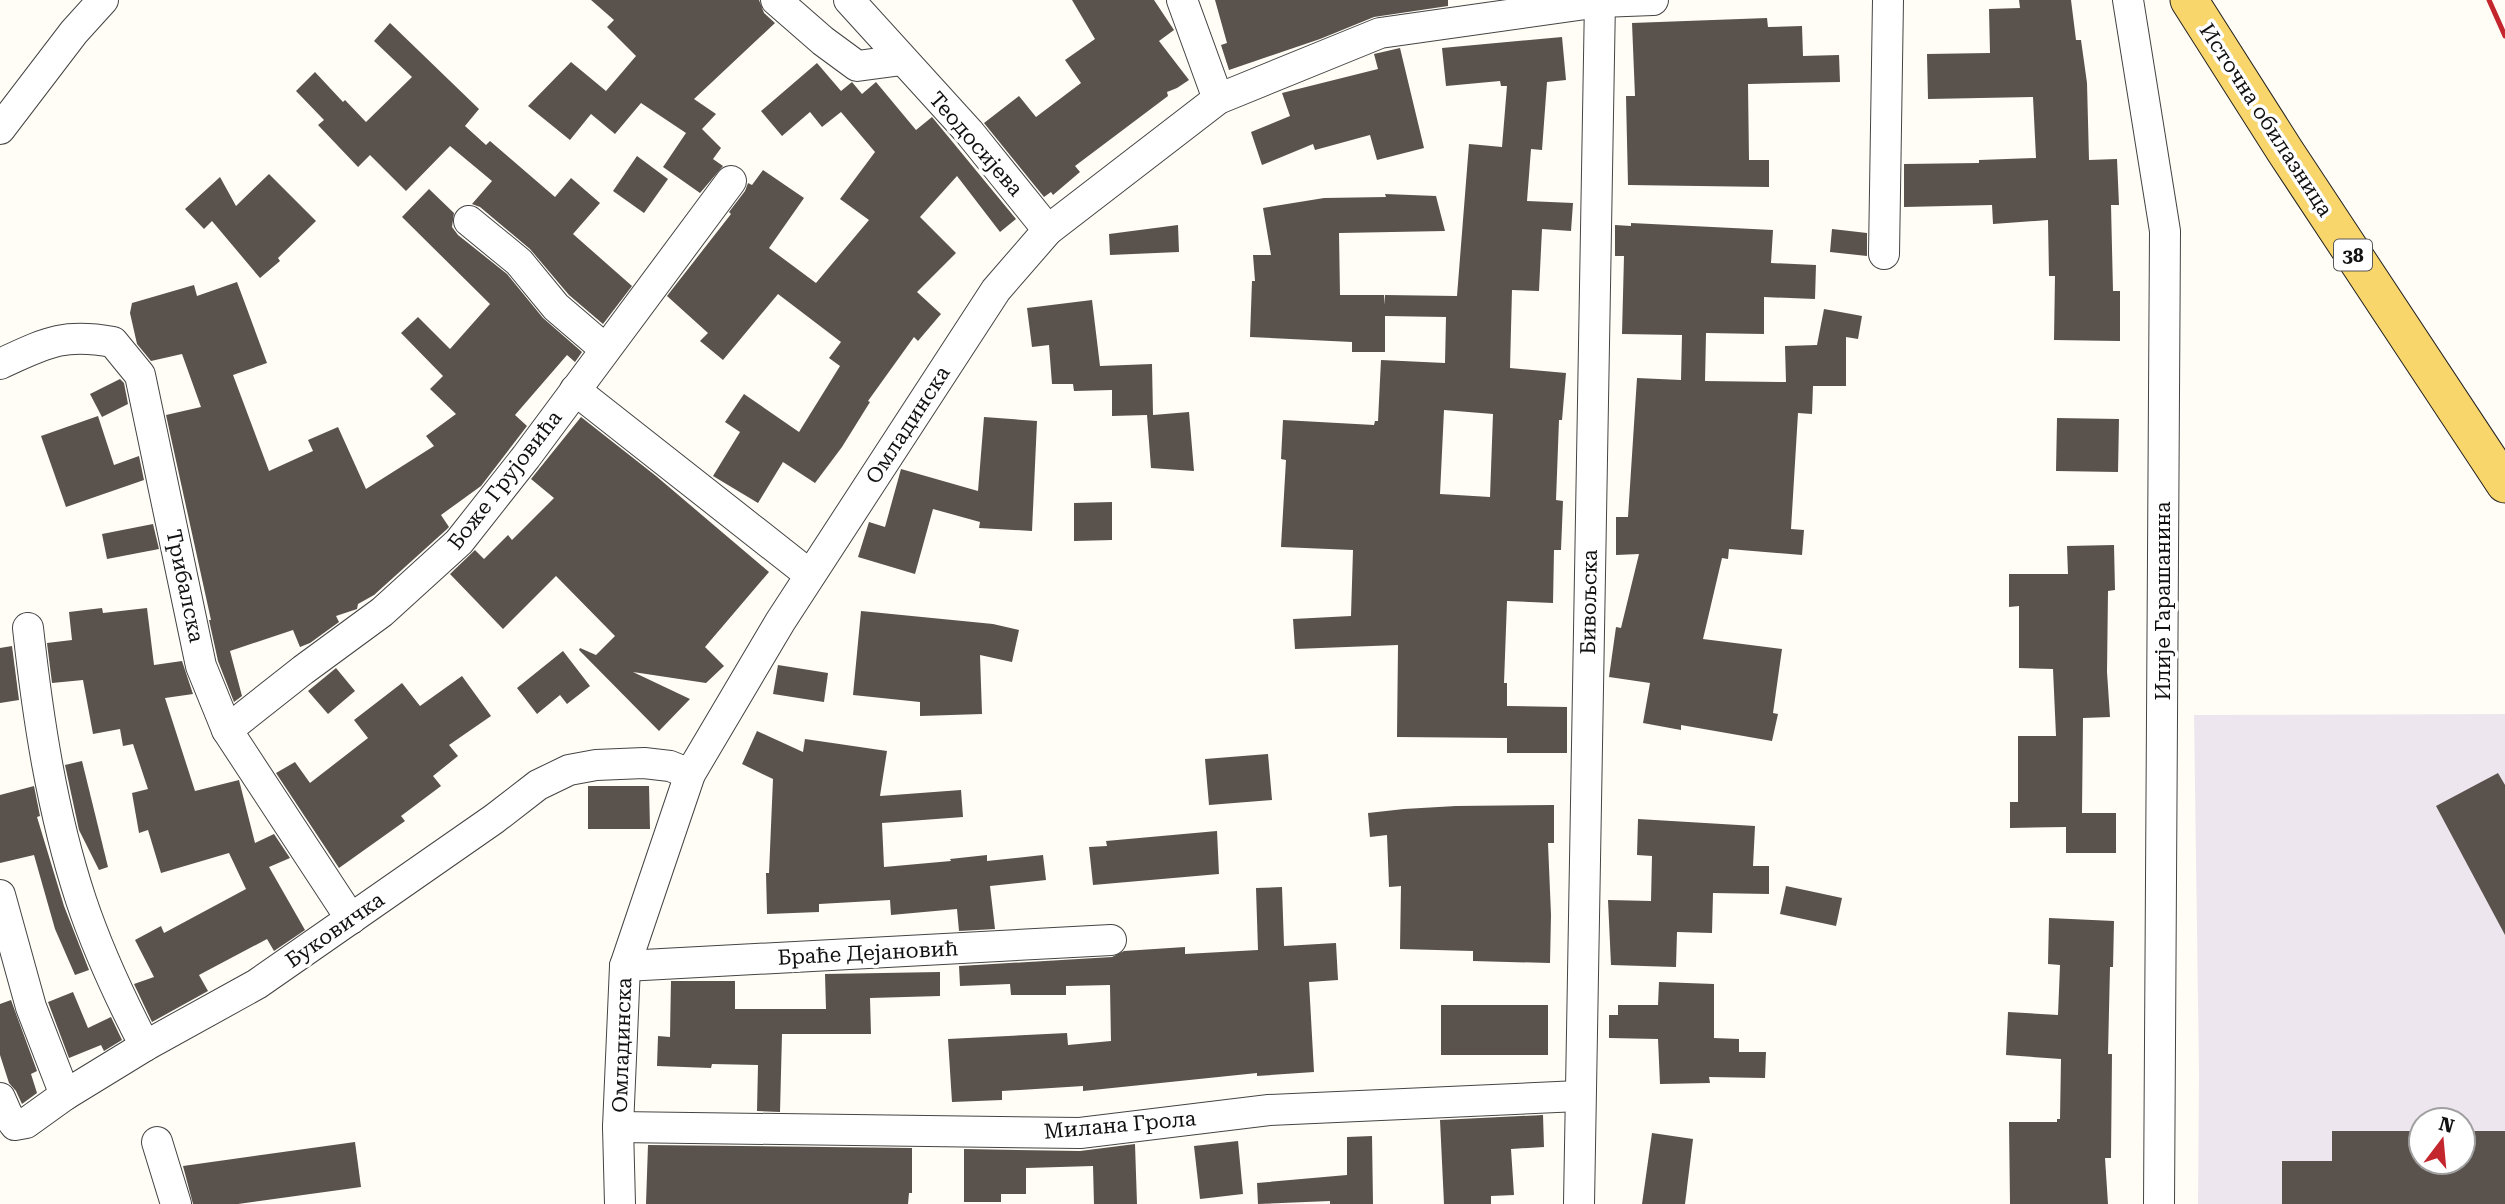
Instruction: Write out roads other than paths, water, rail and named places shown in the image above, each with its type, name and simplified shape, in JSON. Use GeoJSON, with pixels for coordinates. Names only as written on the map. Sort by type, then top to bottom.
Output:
{"type":"FeatureCollection","features":[{"type":"Feature","properties":{"kind":"main road","name":"Источна обилазница"},"geometry":{"type":"LineString","coordinates":[[2196,13],[2505,484]]}},
{"type":"Feature","properties":{"kind":"street"},"geometry":{"type":"LineString","coordinates":[[0,129],[74,32],[103,0]]}},
{"type":"Feature","properties":{"kind":"street"},"geometry":{"type":"LineString","coordinates":[[776,0],[823,41],[858,66],[902,60]]}},
{"type":"Feature","properties":{"kind":"street","name":"Теодосијева"},"geometry":{"type":"LineString","coordinates":[[849,0],[969,132],[1048,230]]}},
{"type":"Feature","properties":{"kind":"street"},"geometry":{"type":"LineString","coordinates":[[1182,0],[1218,99]]}},
{"type":"Feature","properties":{"kind":"street"},"geometry":{"type":"LineString","coordinates":[[1600,1],[1653,0]]}},
{"type":"Feature","properties":{"kind":"street"},"geometry":{"type":"LineString","coordinates":[[1884,254],[1888,0]]}},
{"type":"Feature","properties":{"kind":"street","name":"Илије Гарашанина"},"geometry":{"type":"LineString","coordinates":[[2128,0],[2165,231],[2159,1204]]}},
{"type":"Feature","properties":{"kind":"street","name":"Омладинска"},"geometry":{"type":"LineString","coordinates":[[620,1204],[618,1127],[625,966],[690,774],[780,622],[996,290],[1048,230],[1218,99],[1380,33],[1600,1]]}},
{"type":"Feature","properties":{"kind":"street","name":"Бивољска"},"geometry":{"type":"LineString","coordinates":[[1579,1204],[1600,1]]}},
{"type":"Feature","properties":{"kind":"street","name":"Боже Грујовића"},"geometry":{"type":"LineString","coordinates":[[228,730],[382,612],[459,542],[731,181]]}},
{"type":"Feature","properties":{"kind":"street"},"geometry":{"type":"LineString","coordinates":[[469,221],[519,262],[556,307],[605,349]]}},
{"type":"Feature","properties":{"kind":"street","name":"Трибалска"},"geometry":{"type":"LineString","coordinates":[[0,364],[50,341],[87,338],[113,342],[140,375],[201,666],[228,730],[351,919]]}},
{"type":"Feature","properties":{"kind":"street"},"geometry":{"type":"LineString","coordinates":[[575,390],[810,575]]}},
{"type":"Feature","properties":{"kind":"street"},"geometry":{"type":"LineString","coordinates":[[28,628],[46,757],[70,864],[97,945],[116,991],[145,1046]]}},
{"type":"Feature","properties":{"kind":"street","name":"Буковичка"},"geometry":{"type":"LineString","coordinates":[[0,1098],[15,1125],[21,1125],[145,1046],[257,984],[538,785],[569,770],[596,765],[644,763],[670,766],[690,774]]}},
{"type":"Feature","properties":{"kind":"street"},"geometry":{"type":"LineString","coordinates":[[0,895],[31,1007],[65,1095]]}},
{"type":"Feature","properties":{"kind":"street","name":"Браће Дејановић"},"geometry":{"type":"LineString","coordinates":[[625,966],[1111,940]]}},
{"type":"Feature","properties":{"kind":"street","name":"Милана Грола"},"geometry":{"type":"LineString","coordinates":[[618,1127],[1080,1133],[1269,1110],[1579,1096]]}},
{"type":"Feature","properties":{"kind":"street"},"geometry":{"type":"LineString","coordinates":[[157,1142],[176,1204]]}},
{"type":"Feature","properties":{"kind":"railway"},"geometry":{"type":"LineString","coordinates":[[2489,0],[2505,36]]}}]}
